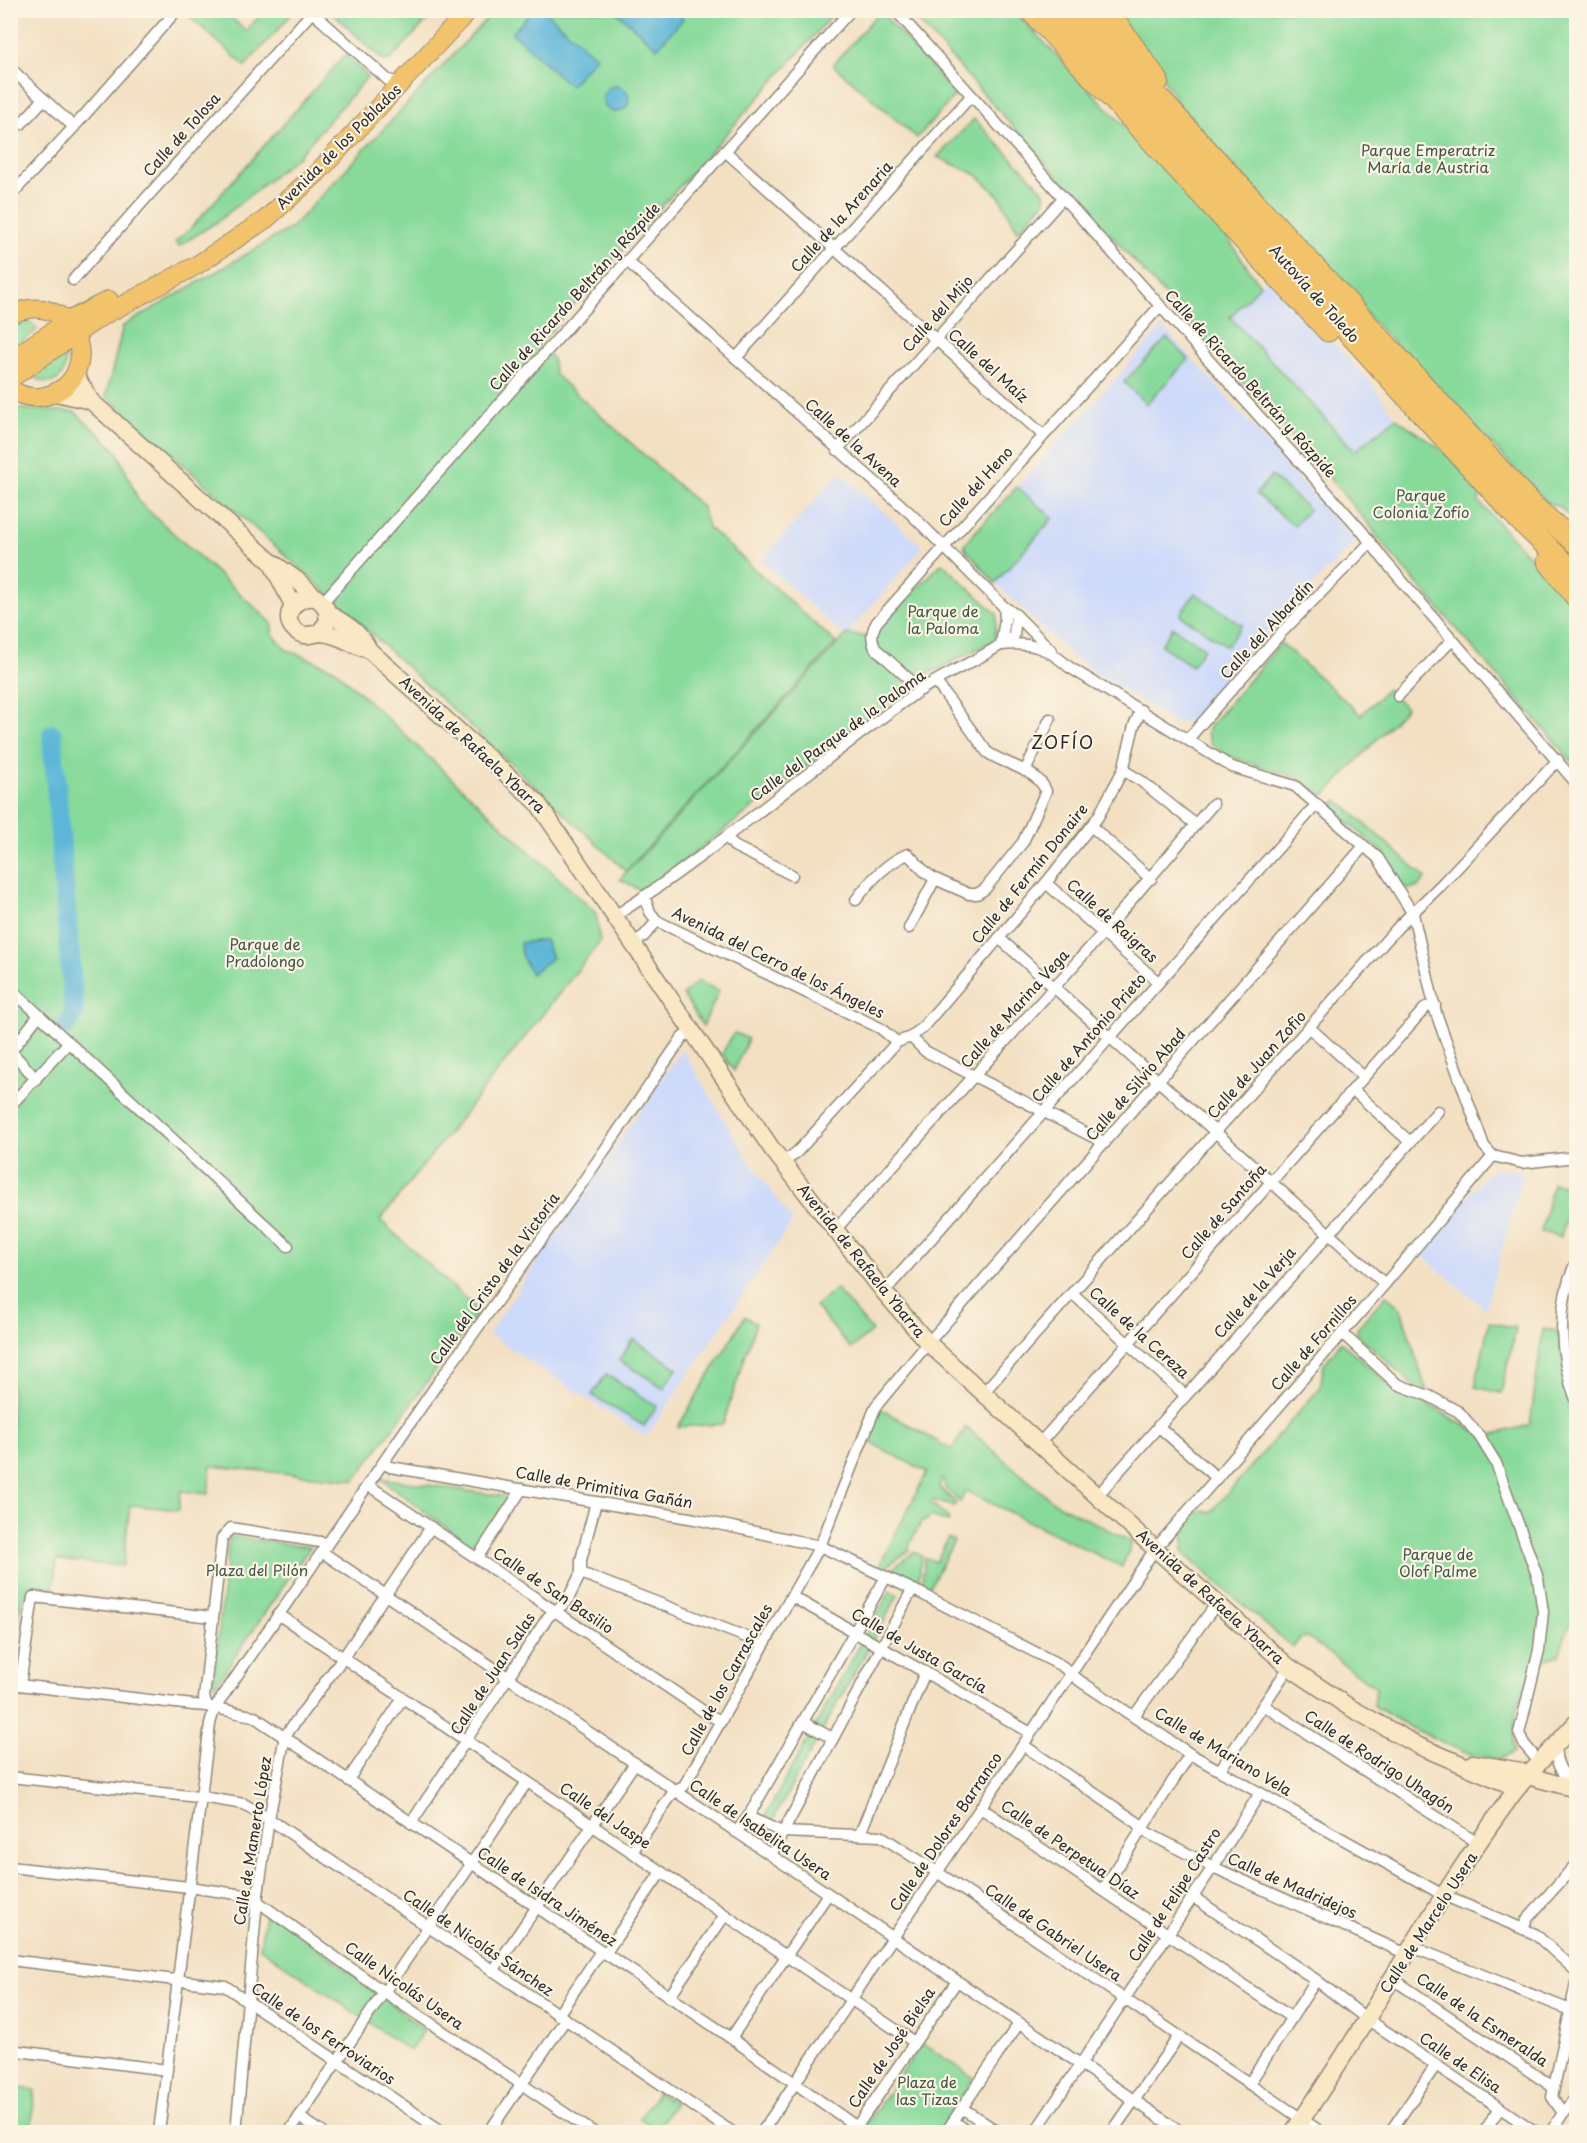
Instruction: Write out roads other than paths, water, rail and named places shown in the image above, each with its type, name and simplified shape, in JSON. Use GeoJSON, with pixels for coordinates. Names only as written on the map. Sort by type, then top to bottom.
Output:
{"type":"FeatureCollection","features":[{"type":"Feature","properties":{"kind":"highway"},"geometry":{"type":"LineString","coordinates":[[1030,10],[1402,410],[1460,455]]}},
{"type":"Feature","properties":{"kind":"highway","name":"Autovía de Toledo"},"geometry":{"type":"LineString","coordinates":[[1054,10],[1520,521],[1576,574]]}},
{"type":"Feature","properties":{"kind":"highway","name":"Autovía de Toledo"},"geometry":{"type":"LineString","coordinates":[[1078,10],[1524,498],[1572,537]]}},
{"type":"Feature","properties":{"kind":"highway"},"geometry":{"type":"LineString","coordinates":[[1107,10],[1154,74],[1174,114]]}},
{"type":"Feature","properties":{"kind":"highway"},"geometry":{"type":"LineString","coordinates":[[1520,521],[1576,597]]}},
{"type":"Feature","properties":{"kind":"main road","name":"Avenida de los Poblados"},"geometry":{"type":"LineString","coordinates":[[10,360],[72,328],[99,318],[197,265],[266,219],[317,173],[453,10]]}},
{"type":"Feature","properties":{"kind":"main road","name":"Avenida de los Poblados"},"geometry":{"type":"LineString","coordinates":[[395,81],[469,10]]}},
{"type":"Feature","properties":{"kind":"main road"},"geometry":{"type":"LineString","coordinates":[[10,389],[18,394],[37,398],[56,393],[75,375],[80,361],[80,347],[72,328],[54,312],[38,308],[14,311]]}},
{"type":"Feature","properties":{"kind":"main road","name":"Avenida de los Poblados"},"geometry":{"type":"LineString","coordinates":[[10,379],[72,328]]}},
{"type":"Feature","properties":{"kind":"main road","name":"Avenida de Rafaela Ybarra"},"geometry":{"type":"LineString","coordinates":[[75,375],[92,400],[269,560],[297,580],[321,605],[351,628],[364,640],[369,650],[537,802],[783,1163],[884,1292],[928,1343],[1289,1667],[1358,1712],[1419,1746],[1460,1763],[1523,1782],[1576,1789]]}},
{"type":"Feature","properties":{"kind":"main road"},"geometry":{"type":"LineString","coordinates":[[56,393],[92,400]]}},
{"type":"Feature","properties":{"kind":"main road","name":"Avenida de Rafaela Ybarra"},"geometry":{"type":"LineString","coordinates":[[269,560],[293,605],[289,617],[297,633],[306,636],[319,633],[346,639],[369,650]]}},
{"type":"Feature","properties":{"kind":"main road"},"geometry":{"type":"LineString","coordinates":[[293,605],[307,597],[321,605],[327,621],[319,633]]}},
{"type":"Feature","properties":{"kind":"main road","name":"Calle de Marcelo Usera"},"geometry":{"type":"LineString","coordinates":[[1298,2126],[1479,1844],[1523,1782],[1576,1723]]}},
{"type":"Feature","properties":{"kind":"street"},"geometry":{"type":"LineString","coordinates":[[10,196],[177,10]]}},
{"type":"Feature","properties":{"kind":"street","name":"Calle de Ricardo Beltrán y Rózpide"},"geometry":{"type":"LineString","coordinates":[[321,605],[851,10]]}},
{"type":"Feature","properties":{"kind":"street","name":"Calle de Ricardo Beltrán y Rózpide"},"geometry":{"type":"LineString","coordinates":[[895,10],[1370,543],[1576,783]]}},
{"type":"Feature","properties":{"kind":"street"},"geometry":{"type":"LineString","coordinates":[[312,11],[395,81]]}},
{"type":"Feature","properties":{"kind":"street","name":"Calle de Tolosa"},"geometry":{"type":"LineString","coordinates":[[73,280],[312,11]]}},
{"type":"Feature","properties":{"kind":"street"},"geometry":{"type":"LineString","coordinates":[[10,68],[74,127]]}},
{"type":"Feature","properties":{"kind":"street","name":"Calle de la Arenaria"},"geometry":{"type":"LineString","coordinates":[[736,358],[971,96]]}},
{"type":"Feature","properties":{"kind":"street"},"geometry":{"type":"LineString","coordinates":[[21,124],[44,99]]}},
{"type":"Feature","properties":{"kind":"street","name":"Calle del Maíz"},"geometry":{"type":"LineString","coordinates":[[725,151],[1043,435]]}},
{"type":"Feature","properties":{"kind":"street","name":"Calle del Mijo"},"geometry":{"type":"LineString","coordinates":[[837,450],[1062,199]]}},
{"type":"Feature","properties":{"kind":"street","name":"Calle de la Avena"},"geometry":{"type":"LineString","coordinates":[[627,261],[944,545],[1004,607],[1016,615],[1053,653]]}},
{"type":"Feature","properties":{"kind":"street","name":"Calle del Heno"},"geometry":{"type":"LineString","coordinates":[[921,690],[875,648],[872,630],[944,545],[1160,306]]}},
{"type":"Feature","properties":{"kind":"street","name":"Calle del Albardín"},"geometry":{"type":"LineString","coordinates":[[1188,739],[1282,632],[1370,543]]}},
{"type":"Feature","properties":{"kind":"street"},"geometry":{"type":"LineString","coordinates":[[1004,607],[1005,619],[1001,645],[1021,643],[1053,653],[1069,667],[1232,767],[1295,786],[1378,858],[1413,914],[1435,1005],[1484,1146],[1493,1156],[1522,1163],[1576,1157]]}},
{"type":"Feature","properties":{"kind":"street","name":"Calle del Parque de la Paloma"},"geometry":{"type":"LineString","coordinates":[[615,916],[727,837],[921,690],[1014,636],[1016,615]]}},
{"type":"Feature","properties":{"kind":"street"},"geometry":{"type":"LineString","coordinates":[[1398,696],[1452,640]]}},
{"type":"Feature","properties":{"kind":"street"},"geometry":{"type":"LineString","coordinates":[[856,900],[868,884],[894,860],[908,854],[935,879],[969,894],[977,894],[985,889],[1023,842],[1046,791],[1044,784],[1025,771],[987,752],[936,682]]}},
{"type":"Feature","properties":{"kind":"street","name":"Calle de Fermín Donaire"},"geometry":{"type":"LineString","coordinates":[[911,1037],[923,1027],[1046,883],[1091,826],[1123,770],[1134,726],[1141,710]]}},
{"type":"Feature","properties":{"kind":"street"},"geometry":{"type":"LineString","coordinates":[[1025,771],[1050,719]]}},
{"type":"Feature","properties":{"kind":"street","name":"Calle de Juan Zofio"},"geometry":{"type":"LineString","coordinates":[[983,1393],[1399,926],[1413,914],[1558,760]]}},
{"type":"Feature","properties":{"kind":"street"},"geometry":{"type":"LineString","coordinates":[[1123,770],[1141,781],[1196,825]]}},
{"type":"Feature","properties":{"kind":"street","name":"Calle de Marina Vega"},"geometry":{"type":"LineString","coordinates":[[835,1230],[1151,879],[1213,804]]}},
{"type":"Feature","properties":{"kind":"street","name":"Calle de Antonio Prieto"},"geometry":{"type":"LineString","coordinates":[[884,1292],[1317,804]]}},
{"type":"Feature","properties":{"kind":"street"},"geometry":{"type":"LineString","coordinates":[[1091,826],[1151,879]]}},
{"type":"Feature","properties":{"kind":"street"},"geometry":{"type":"LineString","coordinates":[[727,837],[734,846],[792,875]]}},
{"type":"Feature","properties":{"kind":"street","name":"Calle de Silvio Abad"},"geometry":{"type":"LineString","coordinates":[[820,1546],[876,1406],[928,1343],[1364,846]]}},
{"type":"Feature","properties":{"kind":"street"},"geometry":{"type":"LineString","coordinates":[[909,928],[935,879]]}},
{"type":"Feature","properties":{"kind":"street","name":"Calle de Raigras"},"geometry":{"type":"LineString","coordinates":[[1046,883],[1158,982]]}},
{"type":"Feature","properties":{"kind":"street"},"geometry":{"type":"LineString","coordinates":[[633,944],[644,936],[657,921],[654,897],[662,884]]}},
{"type":"Feature","properties":{"kind":"street"},"geometry":{"type":"LineString","coordinates":[[644,896],[650,912],[657,921]]}},
{"type":"Feature","properties":{"kind":"street","name":"Avenida del Cerro de los Ángeles"},"geometry":{"type":"LineString","coordinates":[[657,921],[880,1028],[897,1042]]}},
{"type":"Feature","properties":{"kind":"street"},"geometry":{"type":"LineString","coordinates":[[999,938],[1385,1284]]}},
{"type":"Feature","properties":{"kind":"street"},"geometry":{"type":"LineString","coordinates":[[10,988],[288,1246]]}},
{"type":"Feature","properties":{"kind":"street","name":"Calle de Santoña"},"geometry":{"type":"LineString","coordinates":[[1039,1444],[1426,1007],[1435,1005]]}},
{"type":"Feature","properties":{"kind":"street"},"geometry":{"type":"LineString","coordinates":[[36,1079],[11,1051],[39,1015]]}},
{"type":"Feature","properties":{"kind":"street"},"geometry":{"type":"LineString","coordinates":[[1310,1028],[1364,1077]]}},
{"type":"Feature","properties":{"kind":"street","name":"Calle del Cristo de la Victoria"},"geometry":{"type":"LineString","coordinates":[[210,1707],[324,1549],[680,1042],[691,1031]]}},
{"type":"Feature","properties":{"kind":"street"},"geometry":{"type":"LineString","coordinates":[[783,1163],[798,1151],[897,1042],[911,1037],[925,1051],[1105,1143]]}},
{"type":"Feature","properties":{"kind":"street"},"geometry":{"type":"LineString","coordinates":[[10,1106],[69,1042]]}},
{"type":"Feature","properties":{"kind":"street"},"geometry":{"type":"LineString","coordinates":[[1353,1090],[1410,1142]]}},
{"type":"Feature","properties":{"kind":"street","name":"Calle de la Verja"},"geometry":{"type":"LineString","coordinates":[[1097,1496],[1438,1111]]}},
{"type":"Feature","properties":{"kind":"street","name":"Calle de Fornillos"},"geometry":{"type":"LineString","coordinates":[[1155,1549],[1493,1156]]}},
{"type":"Feature","properties":{"kind":"street"},"geometry":{"type":"LineString","coordinates":[[1576,1262],[1565,1293],[1562,1333],[1570,1381],[1576,1400]]}},
{"type":"Feature","properties":{"kind":"street","name":"Calle de la Cereza"},"geometry":{"type":"LineString","coordinates":[[1073,1294],[1185,1395]]}},
{"type":"Feature","properties":{"kind":"street"},"geometry":{"type":"LineString","coordinates":[[1342,1334],[1397,1384],[1429,1396],[1459,1412],[1480,1437],[1496,1463],[1538,1578],[1543,1612],[1539,1650],[1519,1733],[1524,1744],[1540,1763]]}},
{"type":"Feature","properties":{"kind":"street"},"geometry":{"type":"LineString","coordinates":[[1158,1426],[1217,1478]]}},
{"type":"Feature","properties":{"kind":"street","name":"Calle de Primitiva Gañán"},"geometry":{"type":"LineString","coordinates":[[383,1462],[390,1467],[744,1529],[820,1546]]}},
{"type":"Feature","properties":{"kind":"street","name":"Calle de San Basilio"},"geometry":{"type":"LineString","coordinates":[[368,1485],[721,1721]]}},
{"type":"Feature","properties":{"kind":"street"},"geometry":{"type":"LineString","coordinates":[[477,1558],[522,1489]]}},
{"type":"Feature","properties":{"kind":"street","name":"Calle de Juan Salas"},"geometry":{"type":"LineString","coordinates":[[411,1823],[548,1617],[567,1601],[581,1573],[581,1560],[596,1502]]}},
{"type":"Feature","properties":{"kind":"street","name":"Calle de Mamerto López"},"geometry":{"type":"LineString","coordinates":[[236,2133],[257,1901],[269,1819],[285,1736],[343,1658],[431,1527]]}},
{"type":"Feature","properties":{"kind":"street","name":"Calle del Cristo de la Victoria"},"geometry":{"type":"LineString","coordinates":[[159,2133],[210,1724],[210,1707],[204,1698],[222,1538],[231,1528],[320,1542],[324,1549]]}},
{"type":"Feature","properties":{"kind":"street","name":"Calle de Mariano Vela"},"geometry":{"type":"LineString","coordinates":[[820,1546],[1062,1666],[1190,1754],[1445,1896],[1536,1934],[1576,1971]]}},
{"type":"Feature","properties":{"kind":"street","name":"Calle de los Carrascales"},"geometry":{"type":"LineString","coordinates":[[632,1852],[675,1790],[684,1786],[820,1546]]}},
{"type":"Feature","properties":{"kind":"street","name":"Calle de Isabelita Usera"},"geometry":{"type":"LineString","coordinates":[[324,1549],[385,1594],[1181,2133]]}},
{"type":"Feature","properties":{"kind":"street","name":"Calle de Dolores Barranco"},"geometry":{"type":"LineString","coordinates":[[762,2133],[1155,1549]]}},
{"type":"Feature","properties":{"kind":"street"},"geometry":{"type":"LineString","coordinates":[[581,1573],[764,1644]]}},
{"type":"Feature","properties":{"kind":"street"},"geometry":{"type":"LineString","coordinates":[[736,1832],[748,1817],[886,1577]]}},
{"type":"Feature","properties":{"kind":"street"},"geometry":{"type":"LineString","coordinates":[[771,1855],[912,1590]]}},
{"type":"Feature","properties":{"kind":"street","name":"Calle de Justa García"},"geometry":{"type":"LineString","coordinates":[[791,1596],[1031,1733]]}},
{"type":"Feature","properties":{"kind":"street"},"geometry":{"type":"LineString","coordinates":[[210,1707],[15,1685],[33,1597],[212,1617]]}},
{"type":"Feature","properties":{"kind":"street"},"geometry":{"type":"LineString","coordinates":[[1134,1716],[1217,1603]]}},
{"type":"Feature","properties":{"kind":"street","name":"Calle del Jaspe"},"geometry":{"type":"LineString","coordinates":[[278,1614],[914,2042]]}},
{"type":"Feature","properties":{"kind":"street"},"geometry":{"type":"LineString","coordinates":[[1220,1770],[1289,1667]]}},
{"type":"Feature","properties":{"kind":"street"},"geometry":{"type":"LineString","coordinates":[[860,1834],[925,1672]]}},
{"type":"Feature","properties":{"kind":"street"},"geometry":{"type":"LineString","coordinates":[[348,1780],[403,1698]]}},
{"type":"Feature","properties":{"kind":"street","name":"Calle de Rodrigo Uhagón"},"geometry":{"type":"LineString","coordinates":[[1263,1705],[1479,1844]]}},
{"type":"Feature","properties":{"kind":"street","name":"Calle de Isidra Jiménez"},"geometry":{"type":"LineString","coordinates":[[210,1707],[254,1716],[285,1736],[731,2038],[855,2130]]}},
{"type":"Feature","properties":{"kind":"street"},"geometry":{"type":"LineString","coordinates":[[803,1722],[832,1738]]}},
{"type":"Feature","properties":{"kind":"street","name":"Calle de Madridejos"},"geometry":{"type":"LineString","coordinates":[[1023,1745],[1138,1822],[1142,1830],[1213,1867],[1400,1951],[1420,1950],[1570,2010]]}},
{"type":"Feature","properties":{"kind":"street"},"geometry":{"type":"LineString","coordinates":[[1556,1745],[1554,1756],[1558,1765],[1576,1789]]}},
{"type":"Feature","properties":{"kind":"street"},"geometry":{"type":"LineString","coordinates":[[1103,1890],[1190,1754]]}},
{"type":"Feature","properties":{"kind":"street"},"geometry":{"type":"LineString","coordinates":[[493,1971],[635,1763]]}},
{"type":"Feature","properties":{"kind":"street"},"geometry":{"type":"LineString","coordinates":[[10,1777],[200,1797]]}},
{"type":"Feature","properties":{"kind":"street"},"geometry":{"type":"LineString","coordinates":[[289,2133],[527,1782]]}},
{"type":"Feature","properties":{"kind":"street","name":"Calle de Felipe Castro"},"geometry":{"type":"LineString","coordinates":[[1035,2133],[1193,1898],[1260,1793]]}},
{"type":"Feature","properties":{"kind":"street","name":"Calle de Nicolás Sánchez"},"geometry":{"type":"LineString","coordinates":[[200,1797],[244,1804],[269,1819],[732,2133]]}},
{"type":"Feature","properties":{"kind":"street","name":"Calle de Perpetua Díaz"},"geometry":{"type":"LineString","coordinates":[[981,1808],[1292,2018]]}},
{"type":"Feature","properties":{"kind":"street","name":"Calle de Gabriel Usera"},"geometry":{"type":"LineString","coordinates":[[748,1817],[782,1832],[881,1836],[938,1872],[1249,2084],[1298,2126],[1321,2133]]}},
{"type":"Feature","properties":{"kind":"street"},"geometry":{"type":"LineString","coordinates":[[1523,1929],[1527,1919],[1576,1864]]}},
{"type":"Feature","properties":{"kind":"street"},"geometry":{"type":"LineString","coordinates":[[10,1867],[189,1887]]}},
{"type":"Feature","properties":{"kind":"street"},"geometry":{"type":"LineString","coordinates":[[489,2133],[522,2085],[603,1952],[661,1872]]}},
{"type":"Feature","properties":{"kind":"street","name":"Calle Nicolás Usera"},"geometry":{"type":"LineString","coordinates":[[189,1887],[244,1895],[257,1901],[384,1992],[593,2133]]}},
{"type":"Feature","properties":{"kind":"street"},"geometry":{"type":"LineString","coordinates":[[731,2038],[828,1894]]}},
{"type":"Feature","properties":{"kind":"street","name":"Calle de Elisa"},"geometry":{"type":"LineString","coordinates":[[1193,1898],[1316,1980],[1367,2019],[1536,2133]]}},
{"type":"Feature","properties":{"kind":"street"},"geometry":{"type":"LineString","coordinates":[[669,1997],[724,1914]]}},
{"type":"Feature","properties":{"kind":"street"},"geometry":{"type":"LineString","coordinates":[[10,1960],[178,1979]]}},
{"type":"Feature","properties":{"kind":"street","name":"Calle de los Ferroviarios"},"geometry":{"type":"LineString","coordinates":[[178,1979],[225,1986],[443,2133]]}},
{"type":"Feature","properties":{"kind":"street","name":"Calle de la Esmeralda"},"geometry":{"type":"LineString","coordinates":[[1393,1979],[1553,2087]]}},
{"type":"Feature","properties":{"kind":"street"},"geometry":{"type":"LineString","coordinates":[[1249,2084],[1316,1980]]}},
{"type":"Feature","properties":{"kind":"street","name":"Calle de José Bielsa"},"geometry":{"type":"LineString","coordinates":[[855,2130],[957,1981]]}},
{"type":"Feature","properties":{"kind":"street"},"geometry":{"type":"LineString","coordinates":[[1563,2113],[1552,2097],[1553,2087],[1576,1983]]}},
{"type":"Feature","properties":{"kind":"street"},"geometry":{"type":"LineString","coordinates":[[946,2133],[1019,2023]]}},
{"type":"Feature","properties":{"kind":"street"},"geometry":{"type":"LineString","coordinates":[[1112,2133],[1179,2036]]}},
{"type":"Feature","properties":{"kind":"street"},"geometry":{"type":"LineString","coordinates":[[10,2050],[167,2070]]}},
{"type":"Feature","properties":{"kind":"street"},"geometry":{"type":"LineString","coordinates":[[1390,2133],[1436,2065]]}},
{"type":"Feature","properties":{"kind":"street"},"geometry":{"type":"LineString","coordinates":[[1551,2133],[1576,2097]]}},
{"type":"Feature","properties":{"kind":"street"},"geometry":{"type":"LineString","coordinates":[[1484,2133],[1500,2108]]}},
{"type":"Feature","properties":{"kind":"street"},"geometry":{"type":"LineString","coordinates":[[962,2109],[998,2133]]}},
{"type":"Feature","properties":{"kind":"street"},"geometry":{"type":"LineString","coordinates":[[299,2117],[322,2133]]}},
{"type":"Feature","properties":{"kind":"street"},"geometry":{"type":"LineString","coordinates":[[954,2122],[970,2133]]}},
{"type":"Feature","properties":{"kind":"water"},"geometry":{"type":"Polygon","coordinates":[[[532,11],[545,11],[596,57],[570,86],[512,33],[532,11]]]}},
{"type":"Feature","properties":{"kind":"water"},"geometry":{"type":"Polygon","coordinates":[[[615,11],[674,11],[683,19],[657,48],[615,11]]]}},
{"type":"Feature","properties":{"kind":"water"},"geometry":{"type":"Polygon","coordinates":[[[616,86],[625,90],[629,99],[625,108],[616,112],[607,108],[603,99],[607,90],[616,86]]]}},
{"type":"Feature","properties":{"kind":"water"},"geometry":{"type":"Polygon","coordinates":[[[545,940],[552,958],[531,974],[521,954],[520,943],[545,940]]]}},
{"type":"Feature","properties":{"kind":"waterway"},"geometry":{"type":"LineString","coordinates":[[52,734],[74,1012],[67,1025]]}},
{"type":"Feature","properties":{"kind":"district","name":"ZOFÍO"},"geometry":{"type":"Point","coordinates":[1063,743]}},
{"type":"Feature","properties":{"kind":"park label","name":"Parque Emperatriz María de Austria"},"geometry":{"type":"Point","coordinates":[1428,160]}},
{"type":"Feature","properties":{"kind":"park label","name":"Parque Colonia Zofío"},"geometry":{"type":"Point","coordinates":[1421,504]}},
{"type":"Feature","properties":{"kind":"park label","name":"Parque de la Paloma"},"geometry":{"type":"Point","coordinates":[943,620]}},
{"type":"Feature","properties":{"kind":"park label","name":"Parque de Pradolongo"},"geometry":{"type":"Point","coordinates":[265,954]}},
{"type":"Feature","properties":{"kind":"park label","name":"Parque de Olof Palme"},"geometry":{"type":"Point","coordinates":[1438,1564]}},
{"type":"Feature","properties":{"kind":"park label","name":"Plaza del Pilón"},"geometry":{"type":"Point","coordinates":[257,1571]}},
{"type":"Feature","properties":{"kind":"park label","name":"Plaza de las Tizas"},"geometry":{"type":"Point","coordinates":[927,2092]}}]}
